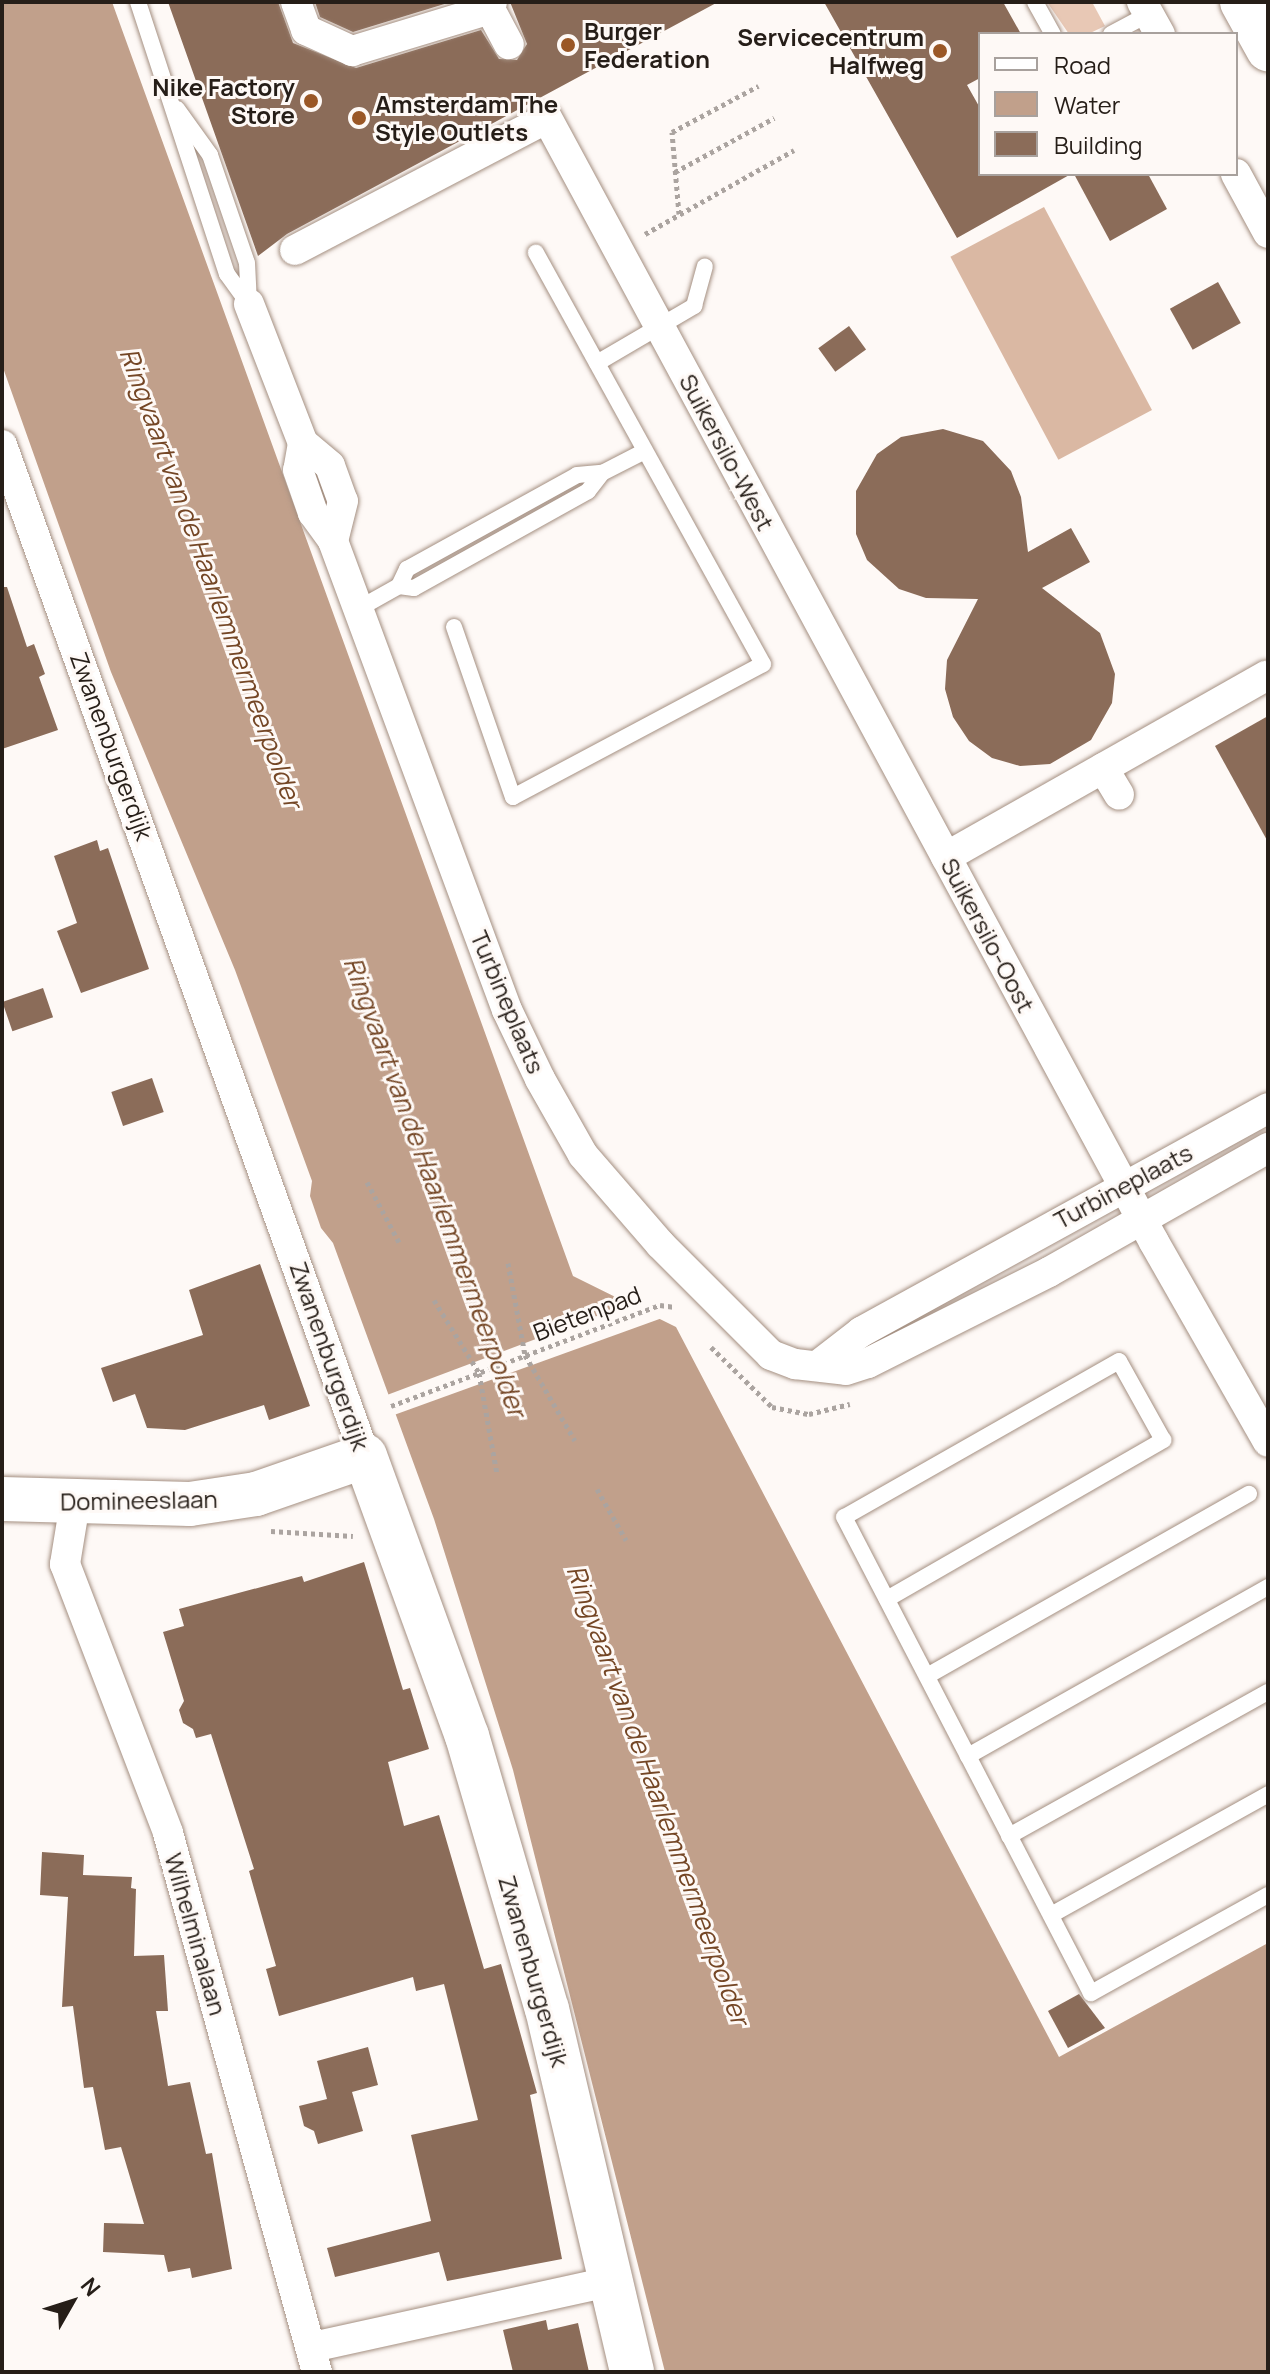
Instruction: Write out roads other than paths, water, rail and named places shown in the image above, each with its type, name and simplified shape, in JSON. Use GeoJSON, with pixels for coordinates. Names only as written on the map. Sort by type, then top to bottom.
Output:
{"type":"FeatureCollection","features":[{"type":"Feature","properties":{"kind":"street"},"geometry":{"type":"LineString","coordinates":[[296,2],[306,30],[352,51],[491,5],[509,44]]}},
{"type":"Feature","properties":{"kind":"street"},"geometry":{"type":"LineString","coordinates":[[1242,2],[1268,49]]}},
{"type":"Feature","properties":{"kind":"street","name":"Suikersilo-West"},"geometry":{"type":"LineString","coordinates":[[295,250],[541,107],[853,685]]}},
{"type":"Feature","properties":{"kind":"street"},"geometry":{"type":"LineString","coordinates":[[1237,176],[1268,233]]}},
{"type":"Feature","properties":{"kind":"street","name":"Turbineplaats"},"geometry":{"type":"LineString","coordinates":[[249,304],[303,443],[330,466],[343,501],[333,541],[507,1010],[583,1155],[660,1244],[771,1355],[846,1370],[868,1363],[1049,1272],[1148,1230],[1268,1148]]}},
{"type":"Feature","properties":{"kind":"street","name":"Zwanenburgerdijk"},"geometry":{"type":"LineString","coordinates":[[2,445],[467,1736],[547,2009],[614,2281],[632,2372]]}},
{"type":"Feature","properties":{"kind":"street"},"geometry":{"type":"LineString","coordinates":[[946,857],[1266,676]]}},
{"type":"Feature","properties":{"kind":"street","name":"Suikersilo-Oost"},"geometry":{"type":"LineString","coordinates":[[853,685],[1148,1230],[1268,1442]]}},
{"type":"Feature","properties":{"kind":"street"},"geometry":{"type":"LineString","coordinates":[[1103,768],[1119,795]]}},
{"type":"Feature","properties":{"kind":"street","name":"Turbineplaats"},"geometry":{"type":"LineString","coordinates":[[817,1366],[861,1332],[922,1302],[1018,1242],[1268,1108]]}},
{"type":"Feature","properties":{"kind":"street","name":"Domineeslaan"},"geometry":{"type":"LineString","coordinates":[[2,1499],[190,1504],[256,1494],[365,1456]]}},
{"type":"Feature","properties":{"kind":"street","name":"Wilhelminalaan"},"geometry":{"type":"LineString","coordinates":[[75,1503],[65,1564],[168,1833],[315,2360]]}},
{"type":"Feature","properties":{"kind":"street"},"geometry":{"type":"LineString","coordinates":[[315,2360],[614,2281]]}},
{"type":"Feature","properties":{"kind":"lane"},"geometry":{"type":"LineString","coordinates":[[138,2],[174,105],[185,159],[227,274],[249,304]]}},
{"type":"Feature","properties":{"kind":"lane"},"geometry":{"type":"LineString","coordinates":[[1035,2],[1052,32]]}},
{"type":"Feature","properties":{"kind":"lane"},"geometry":{"type":"LineString","coordinates":[[1116,32],[1150,17]]}},
{"type":"Feature","properties":{"kind":"lane"},"geometry":{"type":"LineString","coordinates":[[174,105],[210,155],[247,263],[249,304]]}},
{"type":"Feature","properties":{"kind":"lane"},"geometry":{"type":"LineString","coordinates":[[454,627],[513,797],[763,664],[536,252]]}},
{"type":"Feature","properties":{"kind":"lane"},"geometry":{"type":"LineString","coordinates":[[597,363],[694,306],[705,266]]}},
{"type":"Feature","properties":{"kind":"lane"},"geometry":{"type":"LineString","coordinates":[[358,609],[399,586],[407,569],[577,475],[602,473],[645,451]]}},
{"type":"Feature","properties":{"kind":"lane"},"geometry":{"type":"LineString","coordinates":[[887,1599],[1163,1440],[1119,1361],[844,1517],[1091,1993],[1268,1895]]}},
{"type":"Feature","properties":{"kind":"lane"},"geometry":{"type":"LineString","coordinates":[[927,1676],[1249,1494]]}},
{"type":"Feature","properties":{"kind":"lane"},"geometry":{"type":"LineString","coordinates":[[968,1756],[1268,1587]]}},
{"type":"Feature","properties":{"kind":"lane"},"geometry":{"type":"LineString","coordinates":[[1009,1836],[1268,1692]]}},
{"type":"Feature","properties":{"kind":"lane"},"geometry":{"type":"LineString","coordinates":[[1051,1915],[1268,1794]]}},
{"type":"Feature","properties":{"kind":"water","name":"Ringvaart van de Haarlemmermeerpolder"},"geometry":{"type":"Polygon","coordinates":[[[2,2],[112,2],[573,1276],[676,1327],[1059,2057],[1268,1943],[1268,2372],[665,2372],[513,1770],[434,1519],[333,1243],[321,1228],[310,1196],[312,1181],[235,970],[111,672],[2,365],[2,2]]]}},
{"type":"Feature","properties":{"kind":"place","name":"Burger Federation"},"geometry":{"type":"Point","coordinates":[568,45]}},
{"type":"Feature","properties":{"kind":"place","name":"Servicecentrum Halfweg"},"geometry":{"type":"Point","coordinates":[940,51]}},
{"type":"Feature","properties":{"kind":"place","name":"Nike Factory Store"},"geometry":{"type":"Point","coordinates":[311,101]}},
{"type":"Feature","properties":{"kind":"place","name":"Amsterdam The Style Outlets"},"geometry":{"type":"Point","coordinates":[359,118]}}]}
